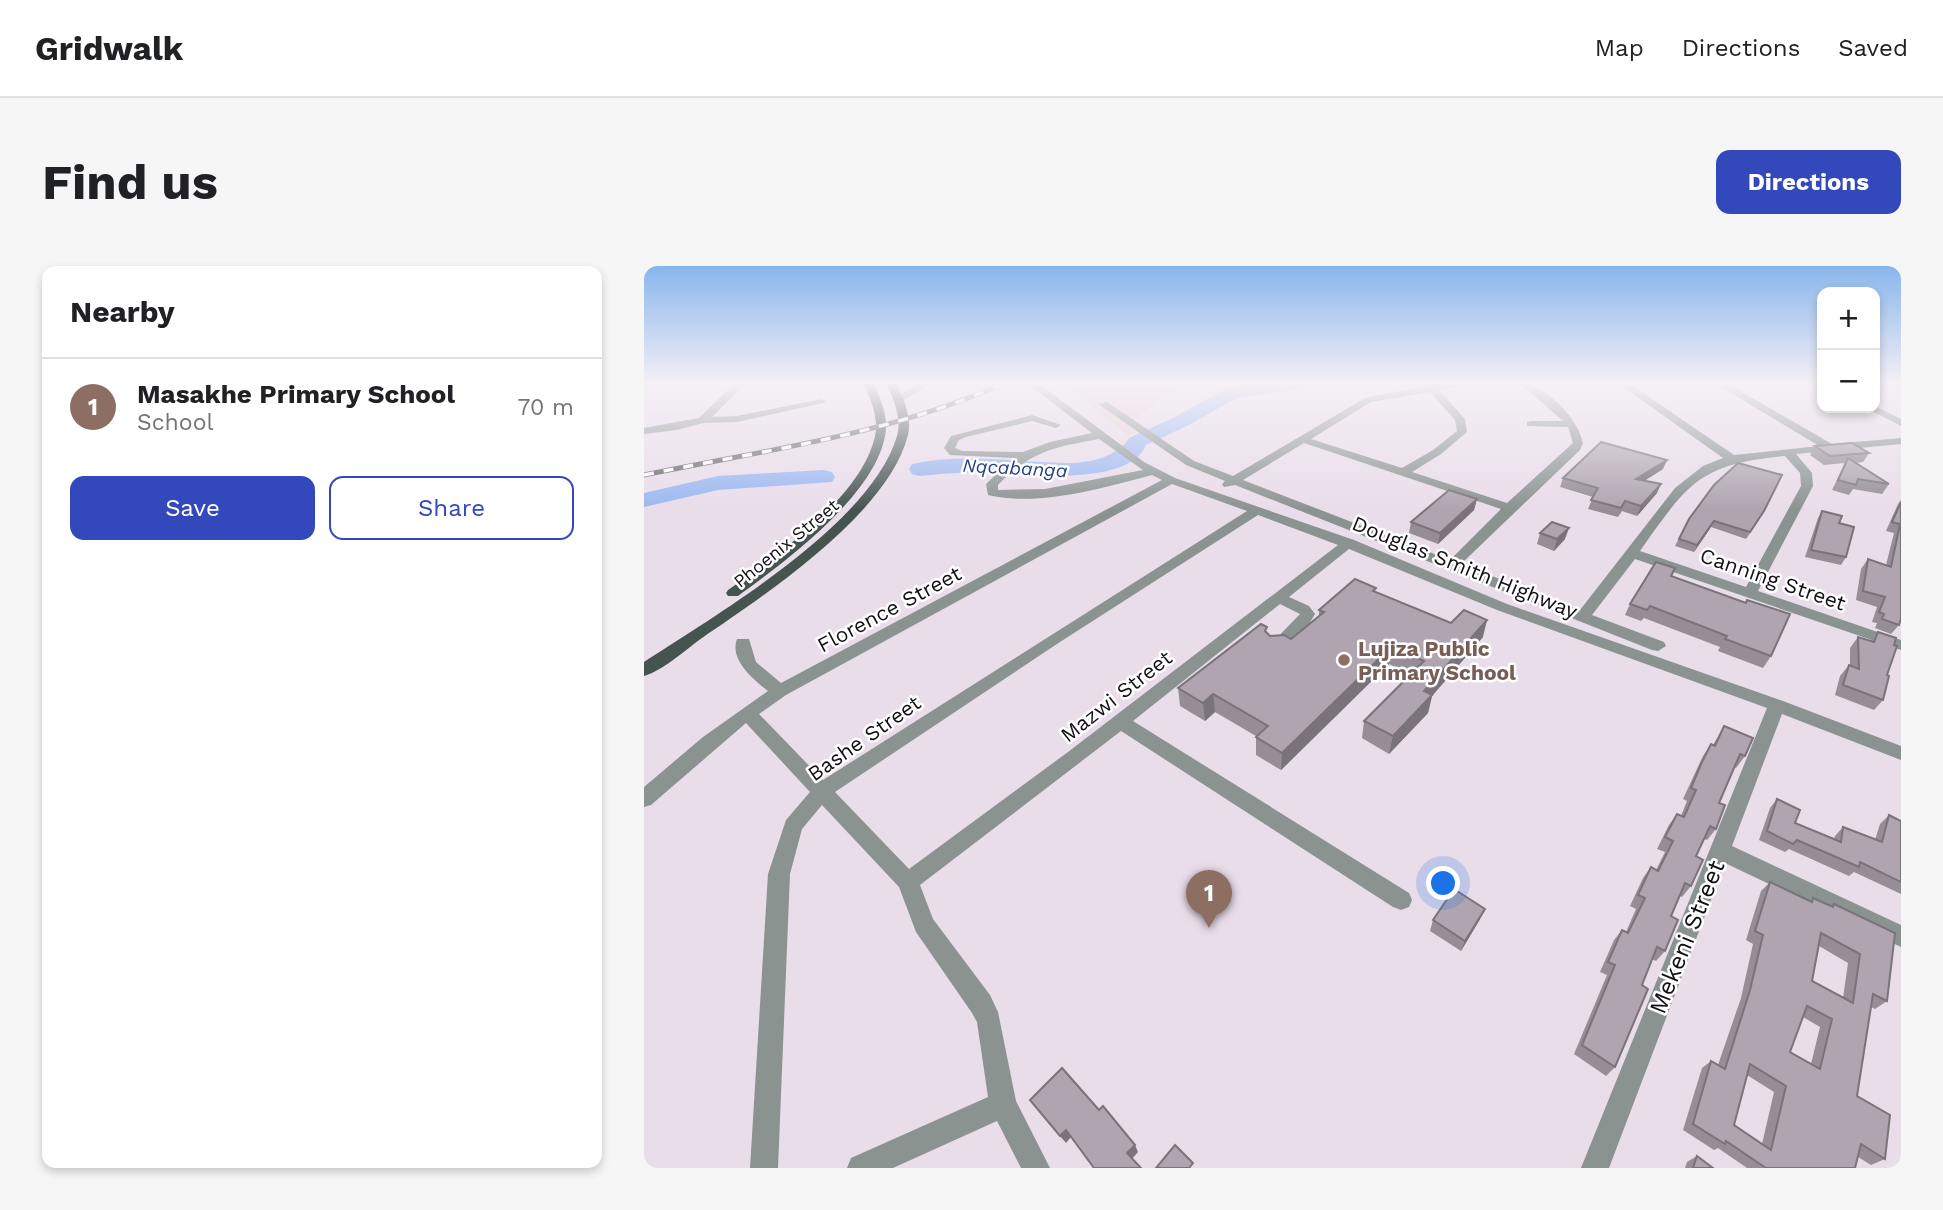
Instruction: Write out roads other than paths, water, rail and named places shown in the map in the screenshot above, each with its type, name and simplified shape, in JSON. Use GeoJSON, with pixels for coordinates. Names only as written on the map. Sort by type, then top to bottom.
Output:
{"type":"FeatureCollection","features":[{"type":"Feature","properties":{"kind":"main road","name":"Phoenix Street"},"geometry":{"type":"LineString","coordinates":[[717,612],[835,508],[865,470],[880,438],[880,426]]}},
{"type":"Feature","properties":{"kind":"main road","name":"Phoenix Street"},"geometry":{"type":"LineString","coordinates":[[717,612],[840,526],[870,495],[888,470],[904,433],[903,426]]}},
{"type":"Feature","properties":{"kind":"main road"},"geometry":{"type":"LineString","coordinates":[[644,655],[717,612]]}},
{"type":"Feature","properties":{"kind":"main road"},"geometry":{"type":"LineString","coordinates":[[644,670],[717,612]]}},
{"type":"Feature","properties":{"kind":"street"},"geometry":{"type":"LineString","coordinates":[[644,431],[680,426]]}},
{"type":"Feature","properties":{"kind":"street"},"geometry":{"type":"LineString","coordinates":[[1000,426],[962,435],[952,442],[949,448],[954,453],[962,454],[1019,456],[1075,439],[1105,439]]}},
{"type":"Feature","properties":{"kind":"street"},"geometry":{"type":"LineString","coordinates":[[1056,426],[1056,433],[1075,439]]}},
{"type":"Feature","properties":{"kind":"street","name":"Douglas Smith Highway"},"geometry":{"type":"LineString","coordinates":[[1089,426],[1128,456],[1171,480],[1349,543],[1502,607],[1777,705],[1901,753]]}},
{"type":"Feature","properties":{"kind":"street"},"geometry":{"type":"LineString","coordinates":[[1132,426],[1190,463],[1658,646]]}},
{"type":"Feature","properties":{"kind":"street"},"geometry":{"type":"LineString","coordinates":[[1211,494],[1324,426]]}},
{"type":"Feature","properties":{"kind":"street"},"geometry":{"type":"LineString","coordinates":[[1402,472],[1437,452],[1462,432],[1463,426]]}},
{"type":"Feature","properties":{"kind":"street"},"geometry":{"type":"LineString","coordinates":[[1452,565],[1509,508],[1574,450],[1578,436],[1572,426]]}},
{"type":"Feature","properties":{"kind":"street"},"geometry":{"type":"LineString","coordinates":[[1685,426],[1732,459]]}},
{"type":"Feature","properties":{"kind":"street"},"geometry":{"type":"LineString","coordinates":[[1793,426],[1832,449]]}},
{"type":"Feature","properties":{"kind":"street"},"geometry":{"type":"LineString","coordinates":[[1302,439],[1509,508]]}},
{"type":"Feature","properties":{"kind":"street"},"geometry":{"type":"LineString","coordinates":[[1583,617],[1683,485],[1713,466],[1732,459],[1901,441]]}},
{"type":"Feature","properties":{"kind":"street"},"geometry":{"type":"LineString","coordinates":[[1884,443],[1901,455]]}},
{"type":"Feature","properties":{"kind":"street"},"geometry":{"type":"LineString","coordinates":[[1750,592],[1807,486],[1807,473],[1789,453]]}},
{"type":"Feature","properties":{"kind":"street"},"geometry":{"type":"LineString","coordinates":[[1019,456],[990,488],[996,494],[1092,485],[1152,471]]}},
{"type":"Feature","properties":{"kind":"street","name":"Florence Street"},"geometry":{"type":"LineString","coordinates":[[644,799],[687,759],[780,691],[1171,480]]}},
{"type":"Feature","properties":{"kind":"street","name":"Bashe Street"},"geometry":{"type":"LineString","coordinates":[[764,1168],[772,961],[779,874],[793,826],[822,790],[1043,645],[1258,509]]}},
{"type":"Feature","properties":{"kind":"street","name":"Mazwi Street"},"geometry":{"type":"LineString","coordinates":[[908,882],[1120,722],[1349,543]]}},
{"type":"Feature","properties":{"kind":"street","name":"Canning Street"},"geometry":{"type":"LineString","coordinates":[[1632,553],[1901,645]]}},
{"type":"Feature","properties":{"kind":"street"},"geometry":{"type":"LineString","coordinates":[[1276,647],[1308,614],[1304,609],[1279,598]]}},
{"type":"Feature","properties":{"kind":"street"},"geometry":{"type":"LineString","coordinates":[[743,643],[743,654],[750,668],[780,691]]}},
{"type":"Feature","properties":{"kind":"street","name":"Mekeni Street"},"geometry":{"type":"LineString","coordinates":[[1595,1168],[1777,705]]}},
{"type":"Feature","properties":{"kind":"street"},"geometry":{"type":"LineString","coordinates":[[747,713],[908,882],[924,925],[981,1004],[989,1021],[1003,1104],[1035,1168]]}},
{"type":"Feature","properties":{"kind":"street"},"geometry":{"type":"LineString","coordinates":[[1120,722],[1401,900]]}},
{"type":"Feature","properties":{"kind":"street"},"geometry":{"type":"LineString","coordinates":[[1721,851],[1901,936]]}},
{"type":"Feature","properties":{"kind":"street"},"geometry":{"type":"LineString","coordinates":[[861,1168],[1003,1104]]}},
{"type":"Feature","properties":{"kind":"waterway","name":"Nqcabanga"},"geometry":{"type":"LineString","coordinates":[[920,469],[974,466],[1072,470],[1097,467],[1122,456],[1136,447],[1136,442],[1171,426]]}},
{"type":"Feature","properties":{"kind":"waterway","name":"Nqcabanga"},"geometry":{"type":"LineString","coordinates":[[644,500],[718,483],[824,477]]}},
{"type":"Feature","properties":{"kind":"railway"},"geometry":{"type":"LineString","coordinates":[[644,475],[881,426]]}},
{"type":"Feature","properties":{"kind":"place","name":"Lujiza Public Primary School"},"geometry":{"type":"Point","coordinates":[1344,660]}},
{"type":"Feature","properties":{"kind":"place","name":"Masakhe Primary School"},"geometry":{"type":"Point","coordinates":[1209,928]}}]}
